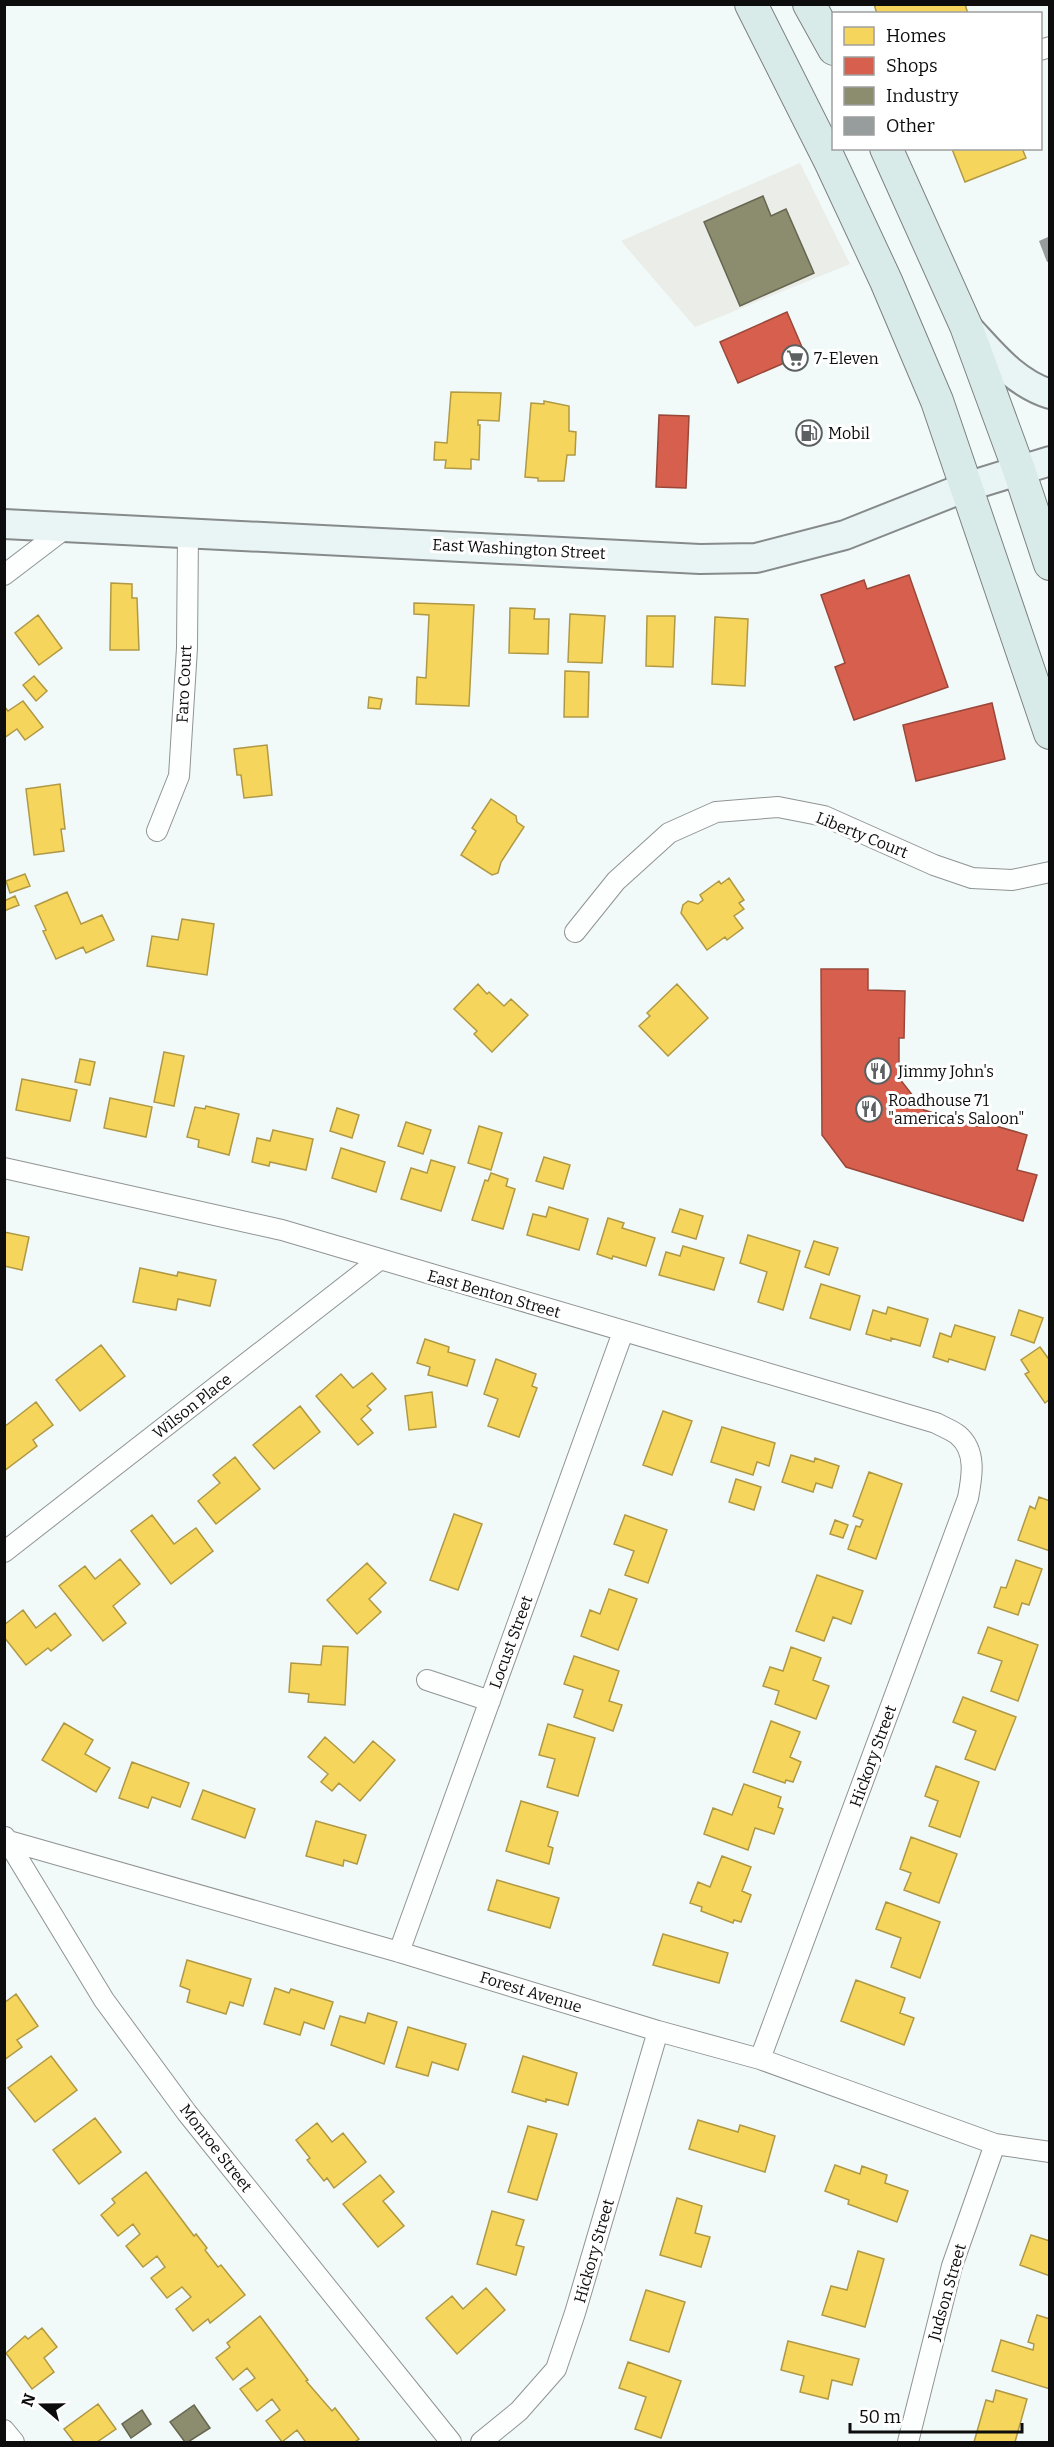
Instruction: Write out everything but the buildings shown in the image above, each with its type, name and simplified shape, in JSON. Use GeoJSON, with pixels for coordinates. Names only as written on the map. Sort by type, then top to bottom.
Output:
{"type":"FeatureCollection","features":[{"type":"Feature","properties":{"kind":"main road"},"geometry":{"type":"LineString","coordinates":[[751,4],[830,161],[886,281],[937,401],[1050,733]]}},
{"type":"Feature","properties":{"kind":"main road"},"geometry":{"type":"LineString","coordinates":[[809,4],[832,45]]}},
{"type":"Feature","properties":{"kind":"main road"},"geometry":{"type":"LineString","coordinates":[[887,150],[966,326],[1019,470],[1050,564]]}},
{"type":"Feature","properties":{"kind":"street"},"geometry":{"type":"LineString","coordinates":[[966,326],[1014,375],[1028,385],[1050,394]]}},
{"type":"Feature","properties":{"kind":"street","name":"East Washington Street"},"geometry":{"type":"LineString","coordinates":[[4,524],[700,559],[756,558],[845,535],[966,487],[1050,460]]}},
{"type":"Feature","properties":{"kind":"street"},"geometry":{"type":"LineString","coordinates":[[4,575],[66,527]]}},
{"type":"Feature","properties":{"kind":"street","name":"Faro Court"},"geometry":{"type":"LineString","coordinates":[[157,831],[179,776],[186,648],[188,533]]}},
{"type":"Feature","properties":{"kind":"street","name":"Liberty Court"},"geometry":{"type":"LineString","coordinates":[[575,933],[616,881],[669,832],[716,812],[778,807],[824,816],[934,865],[972,878],[1012,880],[1050,872]]}},
{"type":"Feature","properties":{"kind":"street","name":"East Benton Street"},"geometry":{"type":"LineString","coordinates":[[4,1168],[282,1230],[936,1423],[958,1435],[969,1451]]}},
{"type":"Feature","properties":{"kind":"street","name":"Wilson Place"},"geometry":{"type":"LineString","coordinates":[[4,1552],[379,1260]]}},
{"type":"Feature","properties":{"kind":"street","name":"Locust Street"},"geometry":{"type":"LineString","coordinates":[[399,1952],[623,1332]]}},
{"type":"Feature","properties":{"kind":"street","name":"Hickory Street"},"geometry":{"type":"LineString","coordinates":[[760,2059],[968,1498],[974,1471],[969,1451]]}},
{"type":"Feature","properties":{"kind":"street"},"geometry":{"type":"LineString","coordinates":[[427,1680],[490,1701]]}},
{"type":"Feature","properties":{"kind":"street","name":"Forest Avenue"},"geometry":{"type":"LineString","coordinates":[[7,1839],[760,2059],[995,2144],[1050,2152]]}},
{"type":"Feature","properties":{"kind":"street","name":"Monroe Street"},"geometry":{"type":"LineString","coordinates":[[7,1839],[104,2000],[191,2118],[451,2442]]}},
{"type":"Feature","properties":{"kind":"street","name":"Hickory Street"},"geometry":{"type":"LineString","coordinates":[[482,2442],[519,2411],[556,2369],[575,2313],[658,2031]]}},
{"type":"Feature","properties":{"kind":"street","name":"Judson Street"},"geometry":{"type":"LineString","coordinates":[[908,2442],[952,2266],[995,2144]]}},
{"type":"Feature","properties":{"kind":"street"},"geometry":{"type":"LineString","coordinates":[[4,2430],[14,2442]]}},
{"type":"Feature","properties":{"kind":"shaded area"},"geometry":{"type":"Polygon","coordinates":[[[800,163],[850,264],[695,327],[621,241],[800,163]]]}},
{"type":"Feature","properties":{"kind":"place","name":"7-Eleven"},"geometry":{"type":"Point","coordinates":[795,358]}},
{"type":"Feature","properties":{"kind":"place","name":"Mobil"},"geometry":{"type":"Point","coordinates":[809,433]}},
{"type":"Feature","properties":{"kind":"place","name":"Jimmy John's"},"geometry":{"type":"Point","coordinates":[878,1071]}},
{"type":"Feature","properties":{"kind":"place","name":"Roadhouse 71 \"america's Saloon\""},"geometry":{"type":"Point","coordinates":[869,1109]}}]}
